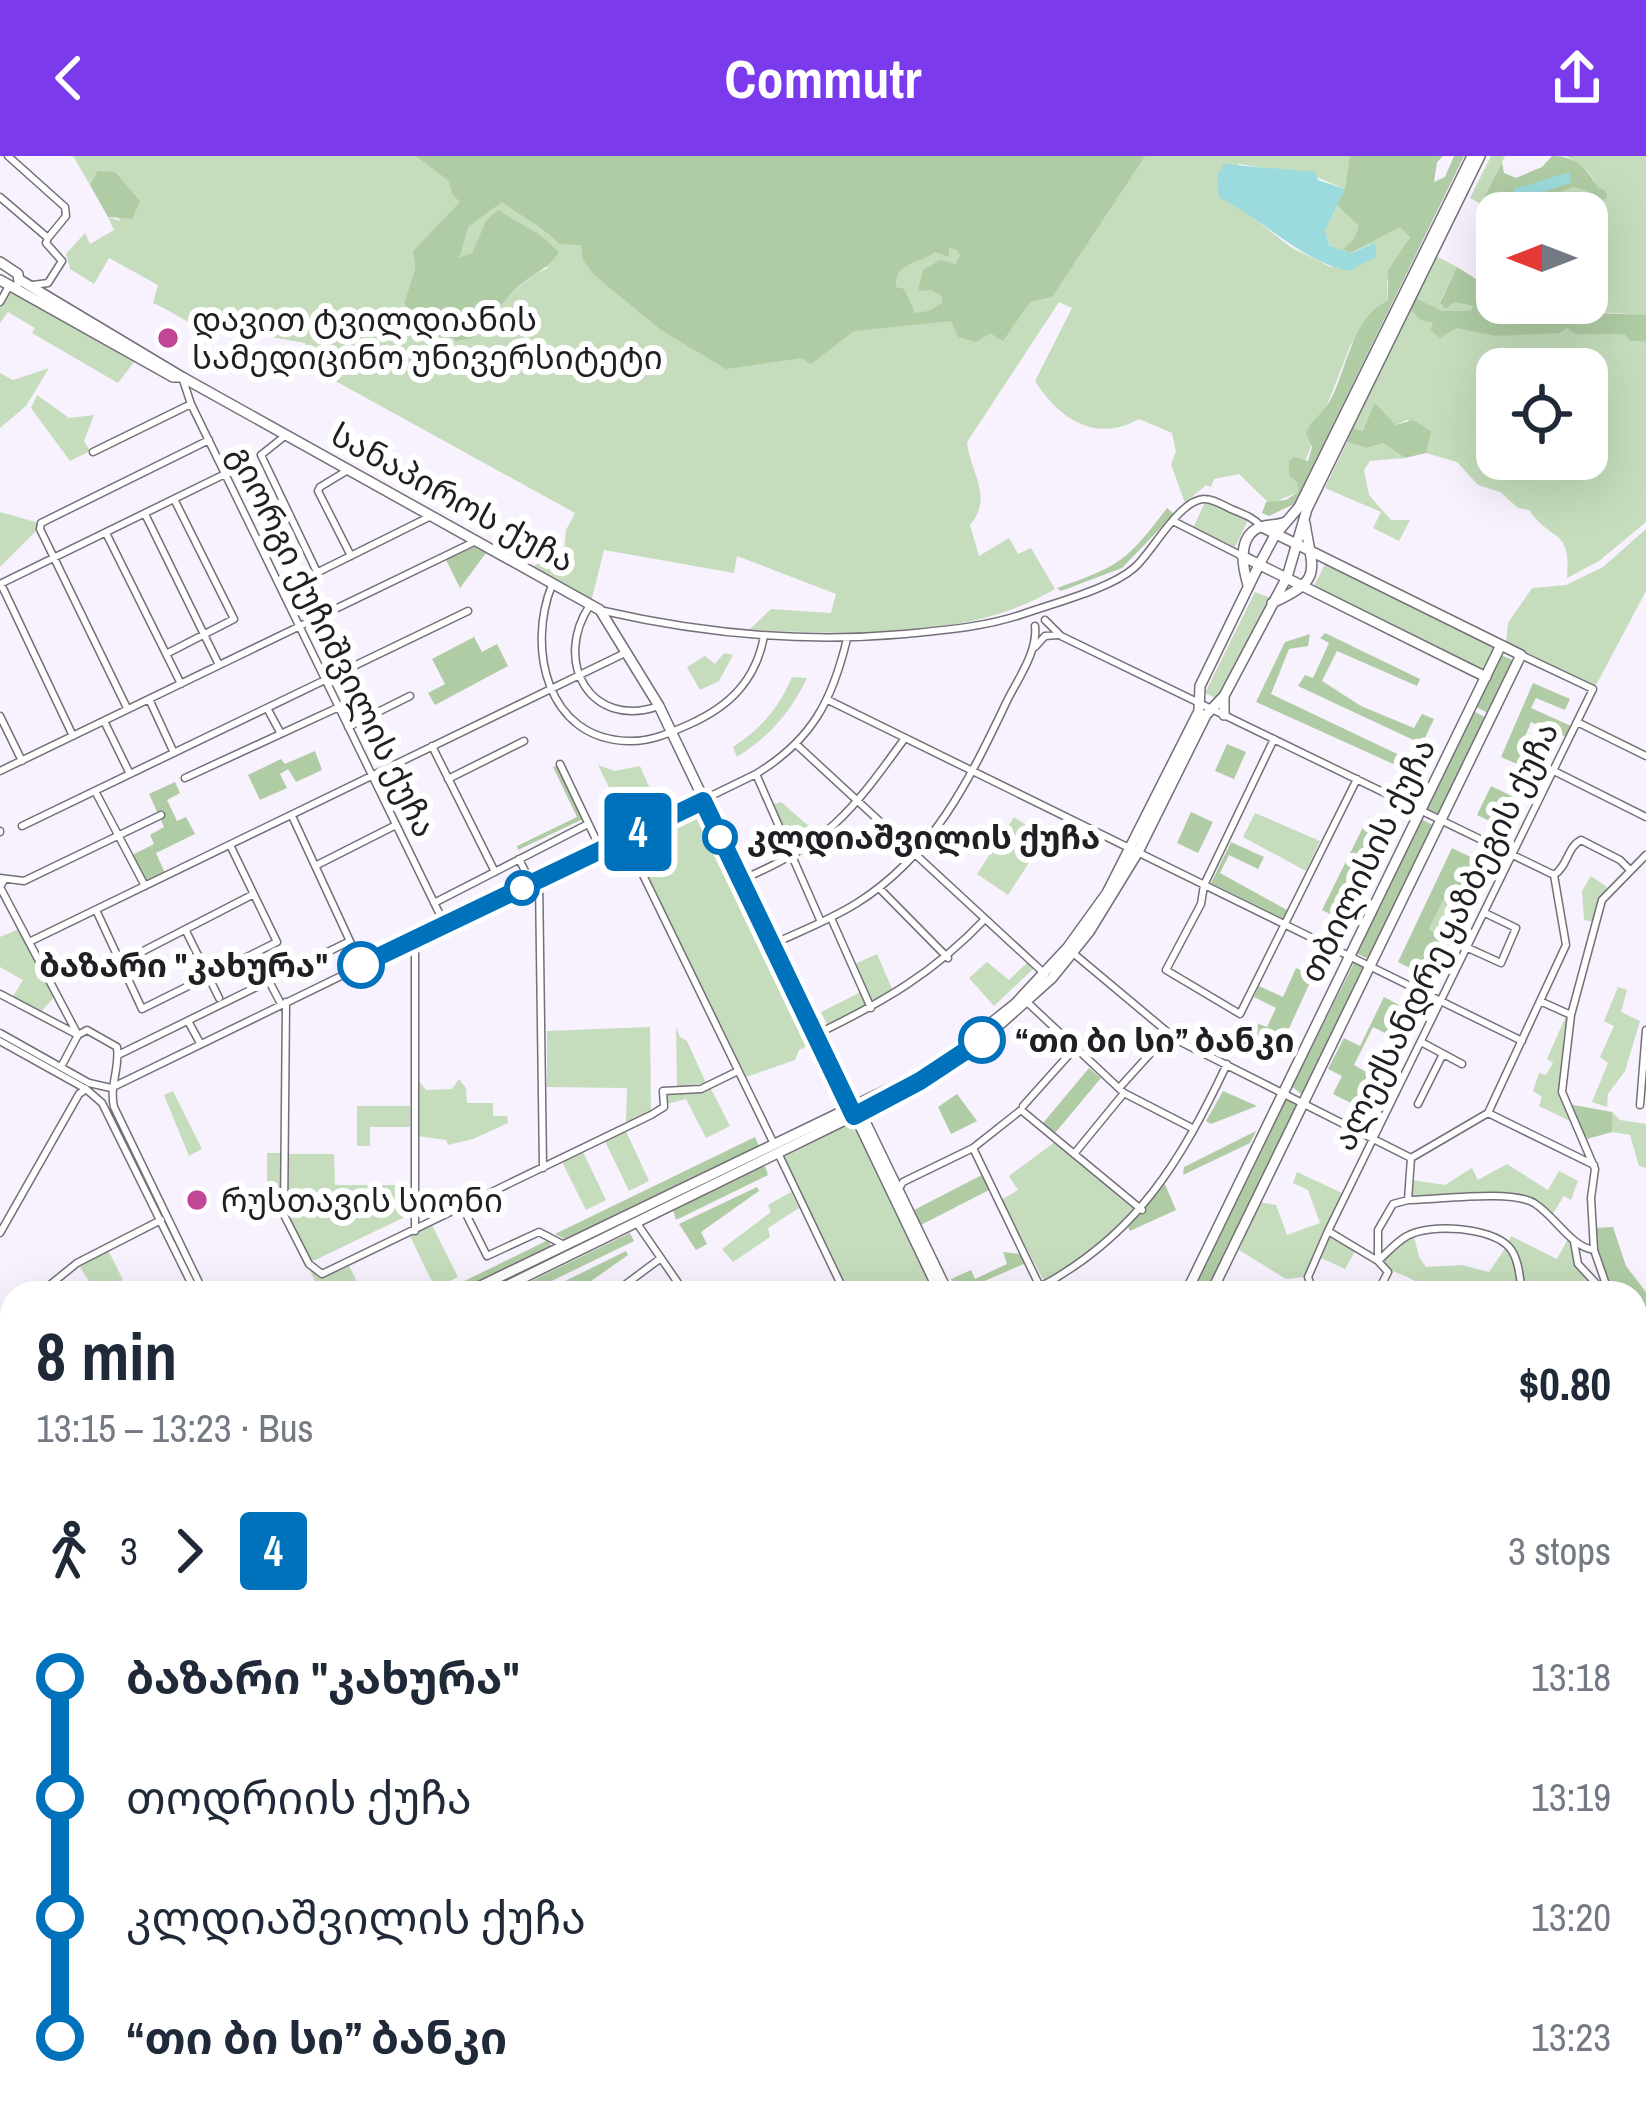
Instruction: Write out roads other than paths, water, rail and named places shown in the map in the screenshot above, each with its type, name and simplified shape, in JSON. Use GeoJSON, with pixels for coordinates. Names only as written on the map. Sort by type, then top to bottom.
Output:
{"type":"FeatureCollection","features":[{"type":"Feature","properties":{"kind":"main road"},"geometry":{"type":"LineString","coordinates":[[515,1281],[917,1075],[968,1042],[1045,974],[1088,922],[1135,851],[1199,712],[1201,686],[1260,562],[1290,519],[1476,156]]}},
{"type":"Feature","properties":{"kind":"main road","name":"სანაპიროს ქუჩა"},"geometry":{"type":"LineString","coordinates":[[0,262],[13,282],[595,607]]}},
{"type":"Feature","properties":{"kind":"main road"},"geometry":{"type":"LineString","coordinates":[[854,1107],[959,1057],[1027,1002],[1073,953],[1135,851],[1211,708],[1224,696],[1287,577],[1304,517],[1398,314]]}},
{"type":"Feature","properties":{"kind":"main road"},"geometry":{"type":"LineString","coordinates":[[1272,603],[1305,585],[1314,563],[1304,517]]}},
{"type":"Feature","properties":{"kind":"main road"},"geometry":{"type":"LineString","coordinates":[[1249,586],[1242,556],[1250,535],[1290,519]]}},
{"type":"Feature","properties":{"kind":"main road"},"geometry":{"type":"LineString","coordinates":[[1262,527],[1520,655]]}},
{"type":"Feature","properties":{"kind":"main road"},"geometry":{"type":"LineString","coordinates":[[1242,556],[1486,677]]}},
{"type":"Feature","properties":{"kind":"main road"},"geometry":{"type":"LineString","coordinates":[[595,607],[659,706],[898,1190],[927,1259]]}},
{"type":"Feature","properties":{"kind":"main road","name":"თბილისის ქუჩა"},"geometry":{"type":"LineString","coordinates":[[1192,1281],[1501,645]]}},
{"type":"Feature","properties":{"kind":"main road","name":"თბილისის ქუჩა"},"geometry":{"type":"LineString","coordinates":[[1216,1281],[1520,655]]}},
{"type":"Feature","properties":{"kind":"main road"},"geometry":{"type":"LineString","coordinates":[[1188,697],[1201,686]]}},
{"type":"Feature","properties":{"kind":"main road"},"geometry":{"type":"LineString","coordinates":[[1224,696],[1224,715]]}},
{"type":"Feature","properties":{"kind":"main road"},"geometry":{"type":"LineString","coordinates":[[854,1107],[938,1281]]}},
{"type":"Feature","properties":{"kind":"main road"},"geometry":{"type":"LineString","coordinates":[[513,1281],[561,1247],[776,1148]]}},
{"type":"Feature","properties":{"kind":"street"},"geometry":{"type":"LineString","coordinates":[[0,302],[13,282],[48,283],[62,261],[46,243],[66,216],[65,207],[8,156]]}},
{"type":"Feature","properties":{"kind":"street"},"geometry":{"type":"LineString","coordinates":[[0,196],[48,238]]}},
{"type":"Feature","properties":{"kind":"street","name":"გიორგი ქუჩიშვილის ქუჩა"},"geometry":{"type":"LineString","coordinates":[[182,377],[445,925]]}},
{"type":"Feature","properties":{"kind":"street"},"geometry":{"type":"LineString","coordinates":[[92,452],[191,404]]}},
{"type":"Feature","properties":{"kind":"street"},"geometry":{"type":"LineString","coordinates":[[286,435],[261,455],[317,572]]}},
{"type":"Feature","properties":{"kind":"street"},"geometry":{"type":"LineString","coordinates":[[128,709],[41,523],[209,440]]}},
{"type":"Feature","properties":{"kind":"street"},"geometry":{"type":"LineString","coordinates":[[348,470],[319,491],[351,556]]}},
{"type":"Feature","properties":{"kind":"street"},"geometry":{"type":"LineString","coordinates":[[74,736],[0,584],[226,474]]}},
{"type":"Feature","properties":{"kind":"street"},"geometry":{"type":"LineString","coordinates":[[1242,556],[1172,521],[1186,507],[1204,499],[1253,518],[1262,527]]}},
{"type":"Feature","properties":{"kind":"street"},"geometry":{"type":"LineString","coordinates":[[166,654],[234,620],[174,500]]}},
{"type":"Feature","properties":{"kind":"street"},"geometry":{"type":"LineString","coordinates":[[145,514],[219,665]]}},
{"type":"Feature","properties":{"kind":"street"},"geometry":{"type":"LineString","coordinates":[[282,590],[431,516]]}},
{"type":"Feature","properties":{"kind":"street","name":"სანაპიროს ქუჩა"},"geometry":{"type":"LineString","coordinates":[[595,607],[709,632],[764,636],[847,639],[964,629],[1102,585],[1134,568],[1172,521]]}},
{"type":"Feature","properties":{"kind":"street"},"geometry":{"type":"LineString","coordinates":[[106,533],[181,684]]}},
{"type":"Feature","properties":{"kind":"street"},"geometry":{"type":"LineString","coordinates":[[0,771],[476,541]]}},
{"type":"Feature","properties":{"kind":"street"},"geometry":{"type":"LineString","coordinates":[[553,584],[541,642],[542,670],[566,712],[598,735],[629,741],[671,732],[715,713],[739,692],[756,663],[764,636]]}},
{"type":"Feature","properties":{"kind":"street"},"geometry":{"type":"LineString","coordinates":[[773,944],[831,918],[879,887],[916,855],[973,772],[1055,600]]}},
{"type":"Feature","properties":{"kind":"street"},"geometry":{"type":"LineString","coordinates":[[595,607],[574,637],[578,676],[600,700],[619,708],[659,706]]}},
{"type":"Feature","properties":{"kind":"street"},"geometry":{"type":"LineString","coordinates":[[22,826],[468,610]]}},
{"type":"Feature","properties":{"kind":"street"},"geometry":{"type":"LineString","coordinates":[[1021,614],[1041,632],[1061,636],[1554,875]]}},
{"type":"Feature","properties":{"kind":"street"},"geometry":{"type":"LineString","coordinates":[[1041,632],[1047,622]]}},
{"type":"Feature","properties":{"kind":"street"},"geometry":{"type":"LineString","coordinates":[[1047,622],[1061,636]]}},
{"type":"Feature","properties":{"kind":"street"},"geometry":{"type":"LineString","coordinates":[[111,1092],[200,1043],[756,774],[797,745],[828,700],[847,639]]}},
{"type":"Feature","properties":{"kind":"street"},"geometry":{"type":"LineString","coordinates":[[29,942],[626,653]]}},
{"type":"Feature","properties":{"kind":"street","name":"ალექსანდრე ყაზბეგის ქუჩა"},"geometry":{"type":"LineString","coordinates":[[1310,1281],[1328,1231],[1593,688],[1520,655]]}},
{"type":"Feature","properties":{"kind":"street"},"geometry":{"type":"LineString","coordinates":[[348,727],[410,696]]}},
{"type":"Feature","properties":{"kind":"street"},"geometry":{"type":"LineString","coordinates":[[149,699],[175,753]]}},
{"type":"Feature","properties":{"kind":"street"},"geometry":{"type":"LineString","coordinates":[[828,700],[1522,1041]]}},
{"type":"Feature","properties":{"kind":"street"},"geometry":{"type":"LineString","coordinates":[[185,778],[339,707]]}},
{"type":"Feature","properties":{"kind":"street"},"geometry":{"type":"LineString","coordinates":[[267,708],[280,732]]}},
{"type":"Feature","properties":{"kind":"street"},"geometry":{"type":"LineString","coordinates":[[0,716],[22,761]]}},
{"type":"Feature","properties":{"kind":"street"},"geometry":{"type":"LineString","coordinates":[[104,721],[130,774]]}},
{"type":"Feature","properties":{"kind":"street"},"geometry":{"type":"LineString","coordinates":[[1577,722],[1646,756]]}},
{"type":"Feature","properties":{"kind":"street"},"geometry":{"type":"LineString","coordinates":[[741,880],[793,857],[826,834],[859,802],[905,739]]}},
{"type":"Feature","properties":{"kind":"street"},"geometry":{"type":"LineString","coordinates":[[1274,740],[1204,885],[1201,904],[1166,970],[1240,1014],[1357,779]]}},
{"type":"Feature","properties":{"kind":"street"},"geometry":{"type":"LineString","coordinates":[[448,779],[524,741]]}},
{"type":"Feature","properties":{"kind":"street"},"geometry":{"type":"LineString","coordinates":[[797,745],[1045,974]]}},
{"type":"Feature","properties":{"kind":"street"},"geometry":{"type":"LineString","coordinates":[[433,746],[495,872]]}},
{"type":"Feature","properties":{"kind":"street"},"geometry":{"type":"LineString","coordinates":[[560,764],[601,850]]}},
{"type":"Feature","properties":{"kind":"street"},"geometry":{"type":"LineString","coordinates":[[1554,771],[1646,817]]}},
{"type":"Feature","properties":{"kind":"street"},"geometry":{"type":"LineString","coordinates":[[756,774],[821,922]]}},
{"type":"Feature","properties":{"kind":"street"},"geometry":{"type":"LineString","coordinates":[[95,791],[145,886]]}},
{"type":"Feature","properties":{"kind":"street"},"geometry":{"type":"LineString","coordinates":[[78,1035],[0,886],[2,879],[24,881],[161,814]]}},
{"type":"Feature","properties":{"kind":"street"},"geometry":{"type":"LineString","coordinates":[[291,815],[361,965]]}},
{"type":"Feature","properties":{"kind":"street"},"geometry":{"type":"LineString","coordinates":[[434,903],[588,824]]}},
{"type":"Feature","properties":{"kind":"street"},"geometry":{"type":"LineString","coordinates":[[315,866],[396,826]]}},
{"type":"Feature","properties":{"kind":"street"},"geometry":{"type":"LineString","coordinates":[[625,838],[839,1281]]}},
{"type":"Feature","properties":{"kind":"street"},"geometry":{"type":"LineString","coordinates":[[1554,875],[1580,840],[1630,870]]}},
{"type":"Feature","properties":{"kind":"street"},"geometry":{"type":"LineString","coordinates":[[96,910],[142,1009],[209,977],[277,942],[230,845]]}},
{"type":"Feature","properties":{"kind":"street"},"geometry":{"type":"LineString","coordinates":[[1603,1281],[1594,1250],[1594,1165],[1562,1099],[1571,1015],[1601,900],[1646,855]]}},
{"type":"Feature","properties":{"kind":"street"},"geometry":{"type":"LineString","coordinates":[[519,860],[535,882],[543,1168]]}},
{"type":"Feature","properties":{"kind":"street"},"geometry":{"type":"LineString","coordinates":[[1411,1158],[1488,1113],[1566,945],[1554,875]]}},
{"type":"Feature","properties":{"kind":"street"},"geometry":{"type":"LineString","coordinates":[[879,887],[948,958]]}},
{"type":"Feature","properties":{"kind":"street"},"geometry":{"type":"LineString","coordinates":[[120,963],[252,895]]}},
{"type":"Feature","properties":{"kind":"street"},"geometry":{"type":"LineString","coordinates":[[1468,948],[1501,963],[1516,928],[1485,913]]}},
{"type":"Feature","properties":{"kind":"street"},"geometry":{"type":"LineString","coordinates":[[831,918],[871,1008]]}},
{"type":"Feature","properties":{"kind":"street"},"geometry":{"type":"LineString","coordinates":[[817,1034],[871,1008],[948,958],[985,919]]}},
{"type":"Feature","properties":{"kind":"street"},"geometry":{"type":"LineString","coordinates":[[186,931],[219,998]]}},
{"type":"Feature","properties":{"kind":"street"},"geometry":{"type":"LineString","coordinates":[[415,940],[415,1232]]}},
{"type":"Feature","properties":{"kind":"street"},"geometry":{"type":"LineString","coordinates":[[118,1055],[350,941]]}},
{"type":"Feature","properties":{"kind":"street"},"geometry":{"type":"LineString","coordinates":[[1073,953],[1168,1034],[1411,1158]]}},
{"type":"Feature","properties":{"kind":"street"},"geometry":{"type":"LineString","coordinates":[[269,981],[283,1003],[284,1215],[316,1272],[327,1274],[664,1107],[663,1091],[701,1089],[738,1071]]}},
{"type":"Feature","properties":{"kind":"street"},"geometry":{"type":"LineString","coordinates":[[0,994],[78,1035]]}},
{"type":"Feature","properties":{"kind":"street"},"geometry":{"type":"LineString","coordinates":[[1540,1001],[1571,1015]]}},
{"type":"Feature","properties":{"kind":"street"},"geometry":{"type":"LineString","coordinates":[[1027,1002],[1122,1090],[1194,1129]]}},
{"type":"Feature","properties":{"kind":"street"},"geometry":{"type":"LineString","coordinates":[[188,1021],[200,1043]]}},
{"type":"Feature","properties":{"kind":"street"},"geometry":{"type":"LineString","coordinates":[[61,1067],[78,1035],[87,1030],[117,1047],[118,1074],[102,1103]]}},
{"type":"Feature","properties":{"kind":"street"},"geometry":{"type":"LineString","coordinates":[[1640,1105],[1646,1030]]}},
{"type":"Feature","properties":{"kind":"street"},"geometry":{"type":"LineString","coordinates":[[1074,1154],[1168,1034]]}},
{"type":"Feature","properties":{"kind":"street"},"geometry":{"type":"LineString","coordinates":[[0,1037],[111,1092],[195,1281]]}},
{"type":"Feature","properties":{"kind":"street"},"geometry":{"type":"LineString","coordinates":[[0,1037],[102,1103],[194,1281]]}},
{"type":"Feature","properties":{"kind":"street"},"geometry":{"type":"LineString","coordinates":[[1421,1042],[1462,1064]]}},
{"type":"Feature","properties":{"kind":"street"},"geometry":{"type":"LineString","coordinates":[[1023,1106],[1075,1048]]}},
{"type":"Feature","properties":{"kind":"street"},"geometry":{"type":"LineString","coordinates":[[1418,1104],[1444,1054]]}},
{"type":"Feature","properties":{"kind":"street"},"geometry":{"type":"LineString","coordinates":[[1055,1281],[1102,1249],[1142,1210],[1194,1129],[1227,1064]]}},
{"type":"Feature","properties":{"kind":"street"},"geometry":{"type":"LineString","coordinates":[[0,1233],[79,1094],[97,1084]]}},
{"type":"Feature","properties":{"kind":"street"},"geometry":{"type":"LineString","coordinates":[[898,1190],[902,1182],[973,1148],[1021,1110],[1142,1210]]}},
{"type":"Feature","properties":{"kind":"street"},"geometry":{"type":"LineString","coordinates":[[1488,1113],[1594,1165]]}},
{"type":"Feature","properties":{"kind":"street"},"geometry":{"type":"LineString","coordinates":[[973,1148],[1038,1281]]}},
{"type":"Feature","properties":{"kind":"street"},"geometry":{"type":"LineString","coordinates":[[1408,1201],[1411,1158]]}},
{"type":"Feature","properties":{"kind":"street"},"geometry":{"type":"LineString","coordinates":[[1378,1261],[1382,1218],[1393,1204],[1408,1201],[1528,1200],[1566,1229],[1574,1241],[1594,1250]]}},
{"type":"Feature","properties":{"kind":"street"},"geometry":{"type":"LineString","coordinates":[[463,1208],[487,1256],[539,1232],[561,1247]]}},
{"type":"Feature","properties":{"kind":"street"},"geometry":{"type":"LineString","coordinates":[[54,1281],[110,1244],[161,1220]]}},
{"type":"Feature","properties":{"kind":"street"},"geometry":{"type":"LineString","coordinates":[[636,1222],[677,1281]]}},
{"type":"Feature","properties":{"kind":"street"},"geometry":{"type":"LineString","coordinates":[[1378,1261],[1413,1232],[1472,1229],[1508,1244],[1520,1281]]}},
{"type":"Feature","properties":{"kind":"street"},"geometry":{"type":"LineString","coordinates":[[1328,1231],[1378,1261],[1388,1272],[1383,1281]]}},
{"type":"Feature","properties":{"kind":"street"},"geometry":{"type":"LineString","coordinates":[[1574,1241],[1578,1264],[1595,1281]]}},
{"type":"Feature","properties":{"kind":"street"},"geometry":{"type":"LineString","coordinates":[[630,1281],[661,1258]]}},
{"type":"Feature","properties":{"kind":"place","name":"დავით ტვილდიანის სამედიცინო უნივერსიტეტი"},"geometry":{"type":"Point","coordinates":[168,338]}},
{"type":"Feature","properties":{"kind":"place","name":"კლდიაშვილის ქუჩა"},"geometry":{"type":"Point","coordinates":[720,837]}},
{"type":"Feature","properties":{"kind":"place","name":"ბაზარი \"კახურა\""},"geometry":{"type":"Point","coordinates":[361,965]}},
{"type":"Feature","properties":{"kind":"place","name":"“თი ბი სი” ბანკი"},"geometry":{"type":"Point","coordinates":[982,1040]}},
{"type":"Feature","properties":{"kind":"place","name":"რუსთავის სიონი"},"geometry":{"type":"Point","coordinates":[197,1200]}}]}
